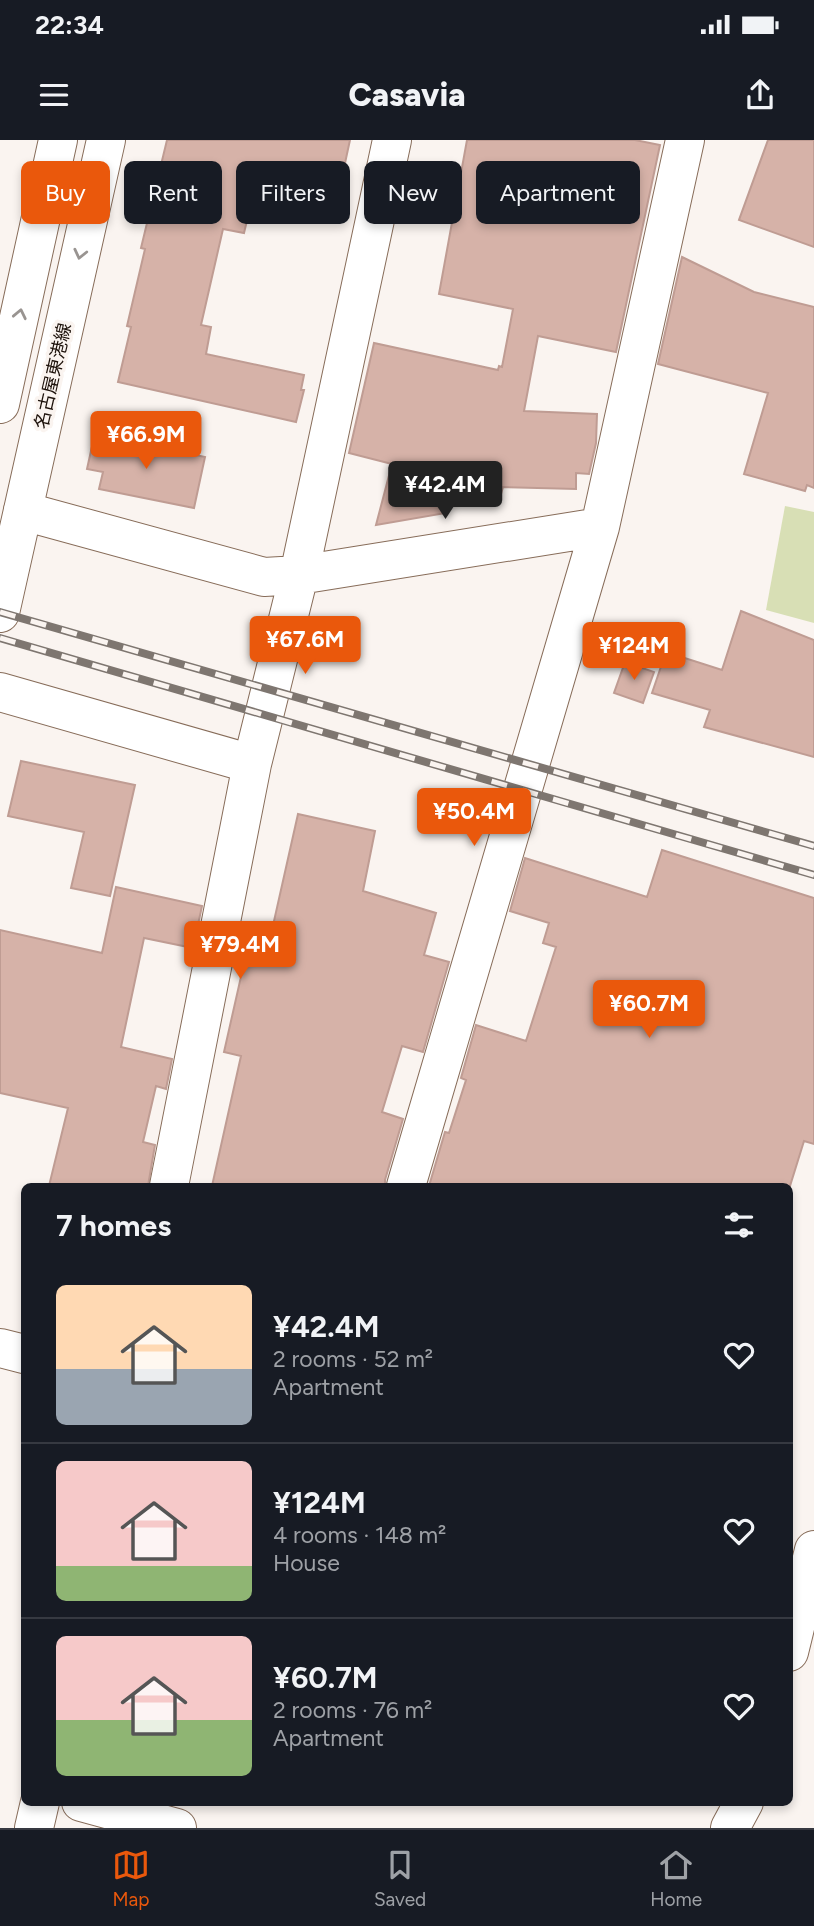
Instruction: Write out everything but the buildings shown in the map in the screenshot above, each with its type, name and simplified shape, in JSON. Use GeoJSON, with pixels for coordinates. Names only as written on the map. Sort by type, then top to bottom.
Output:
{"type":"FeatureCollection","features":[{"type":"Feature","properties":{"kind":"street"},"geometry":{"type":"LineString","coordinates":[[0,404],[58,140]]}},
{"type":"Feature","properties":{"kind":"street","name":"名古屋東港線"},"geometry":{"type":"LineString","coordinates":[[0,613],[106,140]]}},
{"type":"Feature","properties":{"kind":"street"},"geometry":{"type":"LineString","coordinates":[[170,1183],[252,764],[299,575],[392,140]]}},
{"type":"Feature","properties":{"kind":"street"},"geometry":{"type":"LineString","coordinates":[[407,1183],[600,527],[685,140]]}},
{"type":"Feature","properties":{"kind":"street"},"geometry":{"type":"LineString","coordinates":[[23,511],[264,577],[299,575],[600,527]]}},
{"type":"Feature","properties":{"kind":"street"},"geometry":{"type":"LineString","coordinates":[[0,692],[252,764]]}},
{"type":"Feature","properties":{"kind":"street"},"geometry":{"type":"LineString","coordinates":[[0,1348],[21,1353]]}},
{"type":"Feature","properties":{"kind":"street"},"geometry":{"type":"LineString","coordinates":[[793,1636],[814,1550]]}},
{"type":"Feature","properties":{"kind":"street"},"geometry":{"type":"LineString","coordinates":[[34,1828],[39,1806]]}},
{"type":"Feature","properties":{"kind":"street"},"geometry":{"type":"LineString","coordinates":[[96,1806],[177,1828]]}},
{"type":"Feature","properties":{"kind":"street"},"geometry":{"type":"LineString","coordinates":[[730,1828],[742,1806]]}},
{"type":"Feature","properties":{"kind":"green space"},"geometry":{"type":"Polygon","coordinates":[[[785,506],[814,512],[814,623],[766,610],[785,506]]]}},
{"type":"Feature","properties":{"kind":"railway"},"geometry":{"type":"LineString","coordinates":[[0,612],[814,846]]}},
{"type":"Feature","properties":{"kind":"railway"},"geometry":{"type":"LineString","coordinates":[[0,638],[814,875]]}}]}
